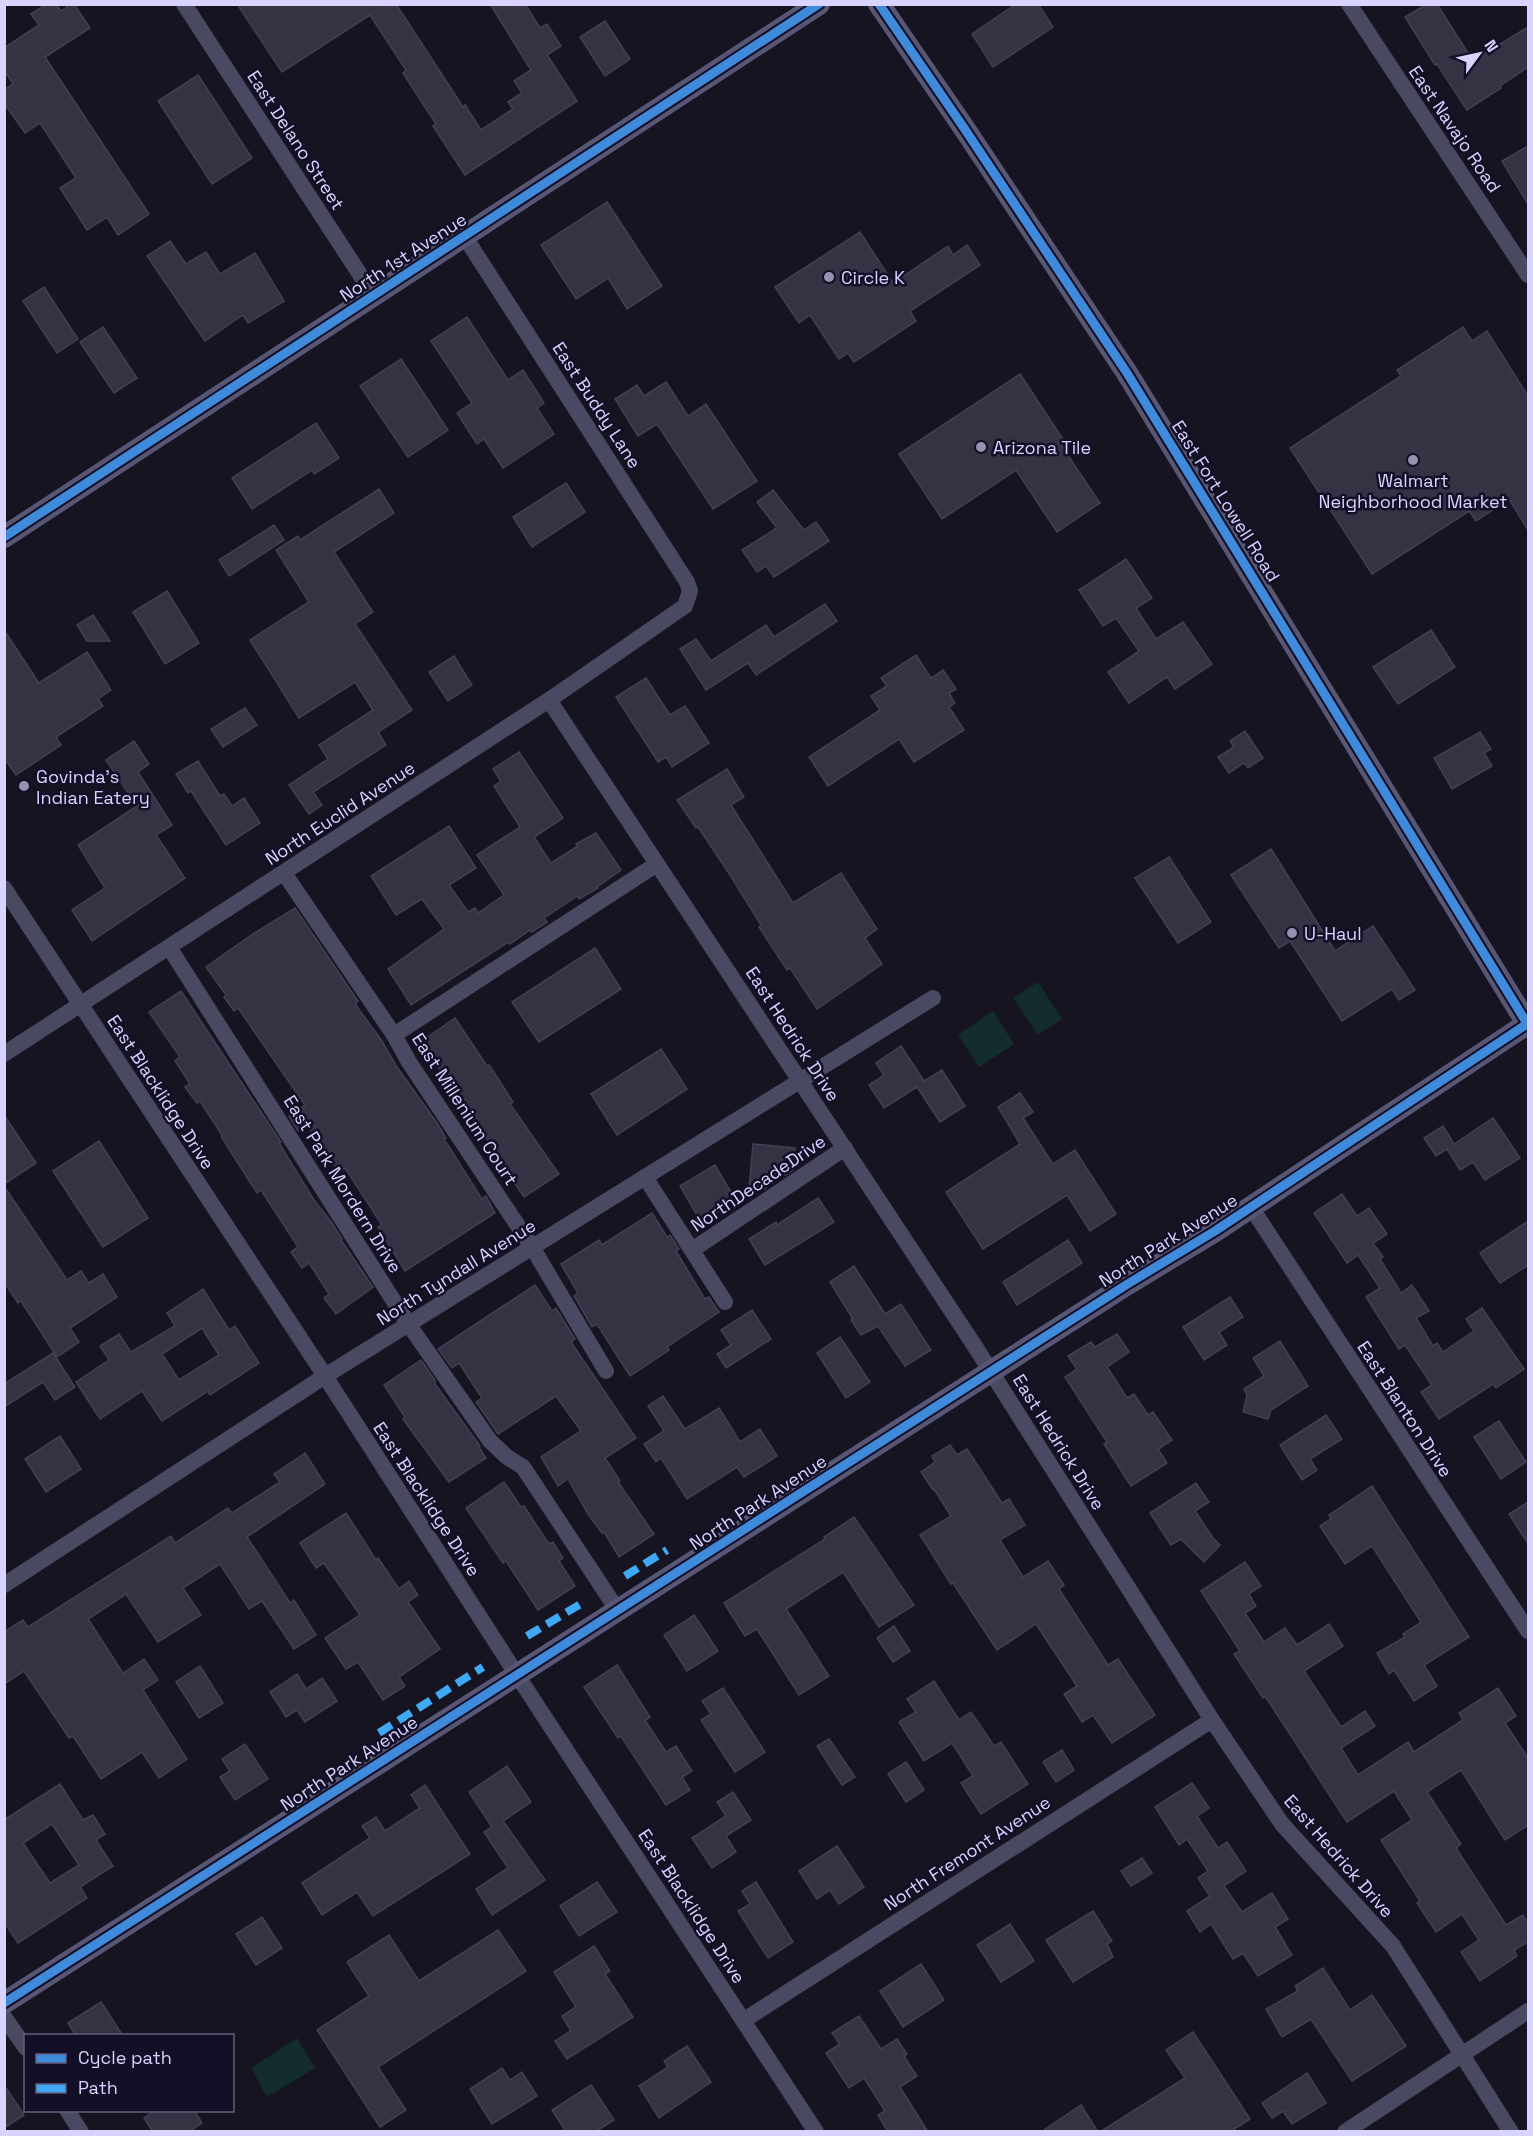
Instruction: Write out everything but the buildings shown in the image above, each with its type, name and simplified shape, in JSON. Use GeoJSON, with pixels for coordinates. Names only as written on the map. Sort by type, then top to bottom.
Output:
{"type":"FeatureCollection","features":[{"type":"Feature","properties":{"kind":"main road","name":"North 1st Avenue"},"geometry":{"type":"LineString","coordinates":[[4,537],[819,4]]}},
{"type":"Feature","properties":{"kind":"main road","name":"East Fort Lowell Road"},"geometry":{"type":"LineString","coordinates":[[879,4],[1127,373],[1528,1025]]}},
{"type":"Feature","properties":{"kind":"main road","name":"North Park Avenue"},"geometry":{"type":"LineString","coordinates":[[4,2003],[1251,1207],[1528,1025]]}},
{"type":"Feature","properties":{"kind":"street","name":"East Delano Street"},"geometry":{"type":"LineString","coordinates":[[184,4],[374,296]]}},
{"type":"Feature","properties":{"kind":"street","name":"East Navajo Road"},"geometry":{"type":"LineString","coordinates":[[1349,4],[1528,275]]}},
{"type":"Feature","properties":{"kind":"street","name":"East Buddy Lane"},"geometry":{"type":"LineString","coordinates":[[465,237],[681,571],[687,582],[689,597]]}},
{"type":"Feature","properties":{"kind":"street","name":"North Euclid Avenue"},"geometry":{"type":"LineString","coordinates":[[4,1054],[549,700],[675,615],[685,606],[689,597]]}},
{"type":"Feature","properties":{"kind":"street","name":"East Hedrick Drive"},"geometry":{"type":"LineString","coordinates":[[549,700],[991,1372],[1212,1720],[1282,1824],[1393,1946],[1511,2132]]}},
{"type":"Feature","properties":{"kind":"street"},"geometry":{"type":"LineString","coordinates":[[394,1035],[657,864]]}},
{"type":"Feature","properties":{"kind":"street","name":"East Millenium Court"},"geometry":{"type":"LineString","coordinates":[[284,873],[394,1035],[408,1062],[532,1247],[606,1371]]}},
{"type":"Feature","properties":{"kind":"street","name":"East Blacklidge Drive"},"geometry":{"type":"LineString","coordinates":[[4,888],[325,1376],[517,1675],[816,2132]]}},
{"type":"Feature","properties":{"kind":"street","name":"East Park Mordern Drive"},"geometry":{"type":"LineString","coordinates":[[169,947],[409,1324],[489,1441],[523,1467],[618,1611]]}},
{"type":"Feature","properties":{"kind":"street","name":"North Tyndall Avenue"},"geometry":{"type":"LineString","coordinates":[[4,1585],[325,1376],[933,998]]}},
{"type":"Feature","properties":{"kind":"street","name":"NorthDecadeDrive"},"geometry":{"type":"LineString","coordinates":[[692,1250],[845,1148]]}},
{"type":"Feature","properties":{"kind":"street"},"geometry":{"type":"LineString","coordinates":[[645,1177],[725,1302]]}},
{"type":"Feature","properties":{"kind":"street","name":"East Blanton Drive"},"geometry":{"type":"LineString","coordinates":[[1251,1207],[1528,1631]]}},
{"type":"Feature","properties":{"kind":"street","name":"North Fremont Avenue"},"geometry":{"type":"LineString","coordinates":[[744,2020],[1212,1720]]}},
{"type":"Feature","properties":{"kind":"street"},"geometry":{"type":"LineString","coordinates":[[1345,2132],[1528,2011]]}},
{"type":"Feature","properties":{"kind":"street"},"geometry":{"type":"LineString","coordinates":[[4,2016],[24,2045]]}},
{"type":"Feature","properties":{"kind":"street"},"geometry":{"type":"LineString","coordinates":[[68,2112],[81,2132]]}},
{"type":"Feature","properties":{"kind":"green space"},"geometry":{"type":"Polygon","coordinates":[[[1038,982],[1062,1019],[1038,1035],[1013,998],[1038,982]]]}},
{"type":"Feature","properties":{"kind":"green space"},"geometry":{"type":"Polygon","coordinates":[[[993,1011],[1014,1044],[979,1067],[958,1035],[993,1011]]]}},
{"type":"Feature","properties":{"kind":"green space"},"geometry":{"type":"Polygon","coordinates":[[[297,2038],[315,2068],[267,2097],[251,2068],[297,2038]]]}},
{"type":"Feature","properties":{"kind":"marked path"},"geometry":{"type":"LineString","coordinates":[[625,1576],[667,1550]]}},
{"type":"Feature","properties":{"kind":"marked path"},"geometry":{"type":"LineString","coordinates":[[527,1636],[584,1602]]}},
{"type":"Feature","properties":{"kind":"marked path"},"geometry":{"type":"LineString","coordinates":[[379,1733],[483,1667]]}},
{"type":"Feature","properties":{"kind":"cycle path"},"geometry":{"type":"LineString","coordinates":[[4,537],[819,4]]}},
{"type":"Feature","properties":{"kind":"cycle path"},"geometry":{"type":"LineString","coordinates":[[879,4],[1127,373],[1528,1025]]}},
{"type":"Feature","properties":{"kind":"cycle path"},"geometry":{"type":"LineString","coordinates":[[4,2003],[1126,1285],[1215,1231],[1527,1024]]}},
{"type":"Feature","properties":{"kind":"place","name":"Circle K"},"geometry":{"type":"Point","coordinates":[829,277]}},
{"type":"Feature","properties":{"kind":"place","name":"Arizona Tile"},"geometry":{"type":"Point","coordinates":[981,447]}},
{"type":"Feature","properties":{"kind":"place","name":"Walmart Neighborhood Market"},"geometry":{"type":"Point","coordinates":[1413,460]}},
{"type":"Feature","properties":{"kind":"place","name":"Govinda's Indian Eatery"},"geometry":{"type":"Point","coordinates":[24,786]}},
{"type":"Feature","properties":{"kind":"place","name":"U-Haul"},"geometry":{"type":"Point","coordinates":[1292,933]}}]}
